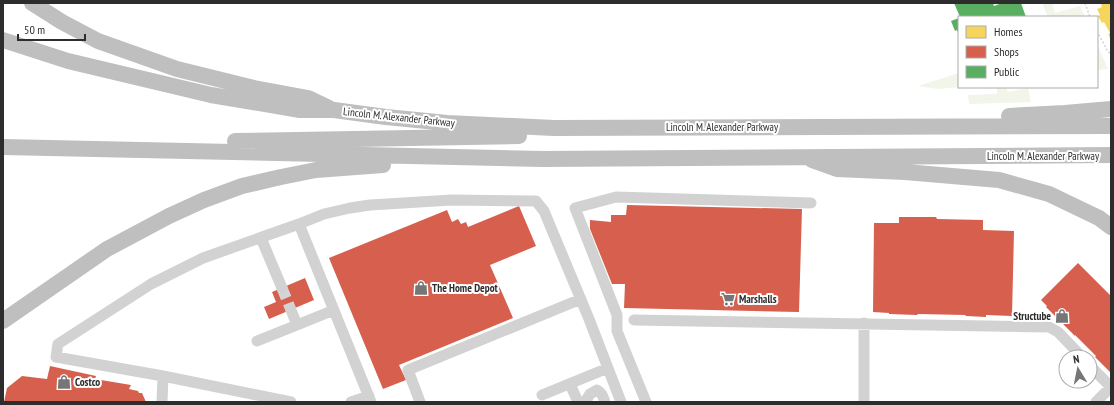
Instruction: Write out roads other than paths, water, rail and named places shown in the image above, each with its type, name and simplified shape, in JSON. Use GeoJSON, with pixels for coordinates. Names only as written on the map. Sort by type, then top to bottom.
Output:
{"type":"FeatureCollection","features":[{"type":"Feature","properties":{"kind":"highway"},"geometry":{"type":"LineString","coordinates":[[32,3],[62,22],[98,40],[177,69],[254,88],[308,98],[334,110]]}},
{"type":"Feature","properties":{"kind":"highway"},"geometry":{"type":"LineString","coordinates":[[3,40],[68,61],[211,95],[300,110],[334,110]]}},
{"type":"Feature","properties":{"kind":"highway"},"geometry":{"type":"LineString","coordinates":[[944,126],[968,118],[1111,109]]}},
{"type":"Feature","properties":{"kind":"highway","name":"Lincoln M. Alexander Parkway"},"geometry":{"type":"LineString","coordinates":[[334,110],[447,123],[554,128],[1111,126]]}},
{"type":"Feature","properties":{"kind":"highway"},"geometry":{"type":"LineString","coordinates":[[3,136],[251,141],[518,136],[554,128]]}},
{"type":"Feature","properties":{"kind":"highway"},"geometry":{"type":"LineString","coordinates":[[3,147],[543,159]]}},
{"type":"Feature","properties":{"kind":"highway","name":"Lincoln M. Alexander Parkway"},"geometry":{"type":"LineString","coordinates":[[543,159],[1111,155]]}},
{"type":"Feature","properties":{"kind":"highway"},"geometry":{"type":"LineString","coordinates":[[803,157],[837,169],[905,172],[999,180],[1049,194],[1099,218],[1111,227]]}},
{"type":"Feature","properties":{"kind":"highway"},"geometry":{"type":"LineString","coordinates":[[3,321],[108,249],[169,216],[204,200],[242,186],[316,170],[372,165],[543,159]]}},
{"type":"Feature","properties":{"kind":"lane"},"geometry":{"type":"LineString","coordinates":[[646,402],[617,331],[617,315],[575,208],[616,197],[811,203]]}},
{"type":"Feature","properties":{"kind":"lane"},"geometry":{"type":"LineString","coordinates":[[291,402],[163,376],[56,357],[58,344],[152,284],[203,258],[324,214],[370,204],[452,200],[536,201],[544,211],[621,402]]}},
{"type":"Feature","properties":{"kind":"lane"},"geometry":{"type":"LineString","coordinates":[[299,224],[370,399],[351,402]]}},
{"type":"Feature","properties":{"kind":"lane"},"geometry":{"type":"LineString","coordinates":[[261,238],[282,288]]}},
{"type":"Feature","properties":{"kind":"lane"},"geometry":{"type":"LineString","coordinates":[[420,402],[408,370],[580,299]]}},
{"type":"Feature","properties":{"kind":"lane"},"geometry":{"type":"LineString","coordinates":[[291,310],[297,325]]}},
{"type":"Feature","properties":{"kind":"lane"},"geometry":{"type":"LineString","coordinates":[[257,341],[334,310]]}},
{"type":"Feature","properties":{"kind":"lane"},"geometry":{"type":"LineString","coordinates":[[634,320],[1049,327],[1058,332],[1074,349]]}},
{"type":"Feature","properties":{"kind":"lane"},"geometry":{"type":"LineString","coordinates":[[864,323],[864,402]]}},
{"type":"Feature","properties":{"kind":"lane"},"geometry":{"type":"LineString","coordinates":[[542,395],[608,368]]}},
{"type":"Feature","properties":{"kind":"lane"},"geometry":{"type":"LineString","coordinates":[[1096,402],[1111,387],[1098,374]]}},
{"type":"Feature","properties":{"kind":"lane"},"geometry":{"type":"LineString","coordinates":[[162,402],[163,376]]}},
{"type":"Feature","properties":{"kind":"lane"},"geometry":{"type":"LineString","coordinates":[[570,384],[583,401],[597,390],[600,391],[605,402]]}},
{"type":"Feature","properties":{"kind":"tunnel"},"geometry":{"type":"LineString","coordinates":[[282,288],[291,310]]}},
{"type":"Feature","properties":{"kind":"place","name":"The Home Depot"},"geometry":{"type":"Point","coordinates":[421,288]}},
{"type":"Feature","properties":{"kind":"place","name":"Marshalls"},"geometry":{"type":"Point","coordinates":[728,299]}},
{"type":"Feature","properties":{"kind":"place","name":"Structube"},"geometry":{"type":"Point","coordinates":[1062,316]}},
{"type":"Feature","properties":{"kind":"place","name":"Costco"},"geometry":{"type":"Point","coordinates":[64,382]}}]}
